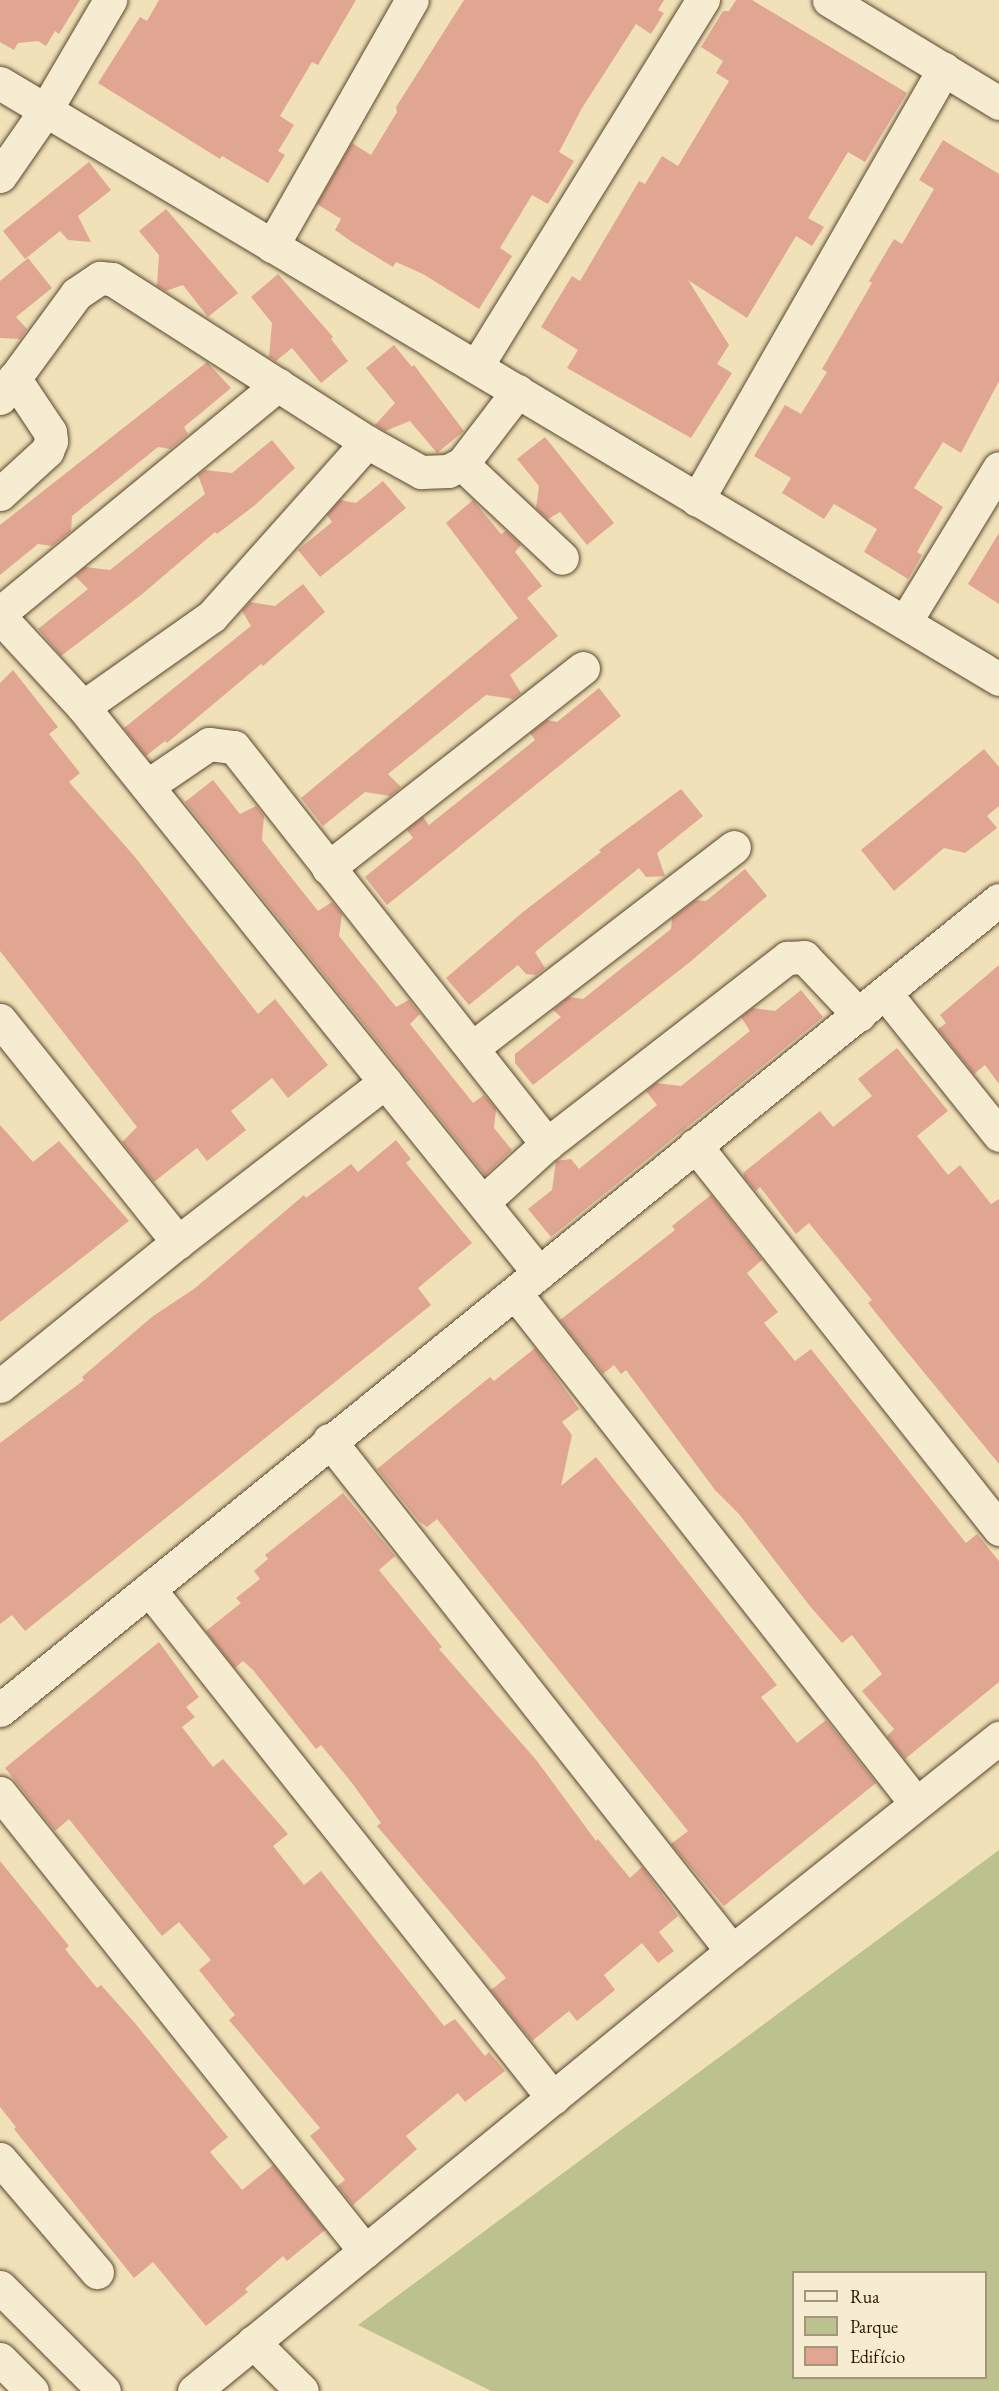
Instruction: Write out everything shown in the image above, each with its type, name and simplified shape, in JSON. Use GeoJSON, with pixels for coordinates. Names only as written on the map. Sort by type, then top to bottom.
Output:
{"type":"FeatureCollection","features":[{"type":"Feature","properties":{"kind":"street"},"geometry":{"type":"LineString","coordinates":[[0,176],[45,111],[110,0]]}},
{"type":"Feature","properties":{"kind":"street"},"geometry":{"type":"LineString","coordinates":[[272,246],[412,0]]}},
{"type":"Feature","properties":{"kind":"street"},"geometry":{"type":"LineString","coordinates":[[476,367],[703,0]]}},
{"type":"Feature","properties":{"kind":"street"},"geometry":{"type":"LineString","coordinates":[[829,0],[999,103]]}},
{"type":"Feature","properties":{"kind":"street"},"geometry":{"type":"LineString","coordinates":[[697,500],[944,69]]}},
{"type":"Feature","properties":{"kind":"street"},"geometry":{"type":"LineString","coordinates":[[0,83],[999,679]]}},
{"type":"Feature","properties":{"kind":"street"},"geometry":{"type":"LineString","coordinates":[[0,494],[47,451],[51,441],[50,432],[7,388],[76,294],[100,278],[112,279],[367,442],[421,472],[448,471],[462,464],[518,391]]}},
{"type":"Feature","properties":{"kind":"street"},"geometry":{"type":"LineString","coordinates":[[0,613],[278,385]]}},
{"type":"Feature","properties":{"kind":"street"},"geometry":{"type":"LineString","coordinates":[[83,707],[212,616],[367,442]]}},
{"type":"Feature","properties":{"kind":"street"},"geometry":{"type":"LineString","coordinates":[[462,464],[561,558]]}},
{"type":"Feature","properties":{"kind":"street"},"geometry":{"type":"LineString","coordinates":[[905,622],[999,468]]}},
{"type":"Feature","properties":{"kind":"street"},"geometry":{"type":"LineString","coordinates":[[0,617],[83,707],[483,1202],[527,1283],[915,1802]]}},
{"type":"Feature","properties":{"kind":"street"},"geometry":{"type":"LineString","coordinates":[[328,868],[583,668]]}},
{"type":"Feature","properties":{"kind":"street"},"geometry":{"type":"LineString","coordinates":[[147,786],[208,744],[226,743],[234,747],[547,1144]]}},
{"type":"Feature","properties":{"kind":"street"},"geometry":{"type":"LineString","coordinates":[[472,1048],[734,847]]}},
{"type":"Feature","properties":{"kind":"street"},"geometry":{"type":"LineString","coordinates":[[0,1710],[329,1440],[527,1283],[999,900]]}},
{"type":"Feature","properties":{"kind":"street"},"geometry":{"type":"LineString","coordinates":[[483,1202],[547,1144],[787,958],[804,957],[859,1015]]}},
{"type":"Feature","properties":{"kind":"street"},"geometry":{"type":"LineString","coordinates":[[885,993],[999,1135]]}},
{"type":"Feature","properties":{"kind":"street"},"geometry":{"type":"LineString","coordinates":[[0,1020],[178,1242]]}},
{"type":"Feature","properties":{"kind":"street"},"geometry":{"type":"LineString","coordinates":[[0,1386],[178,1242],[385,1082]]}},
{"type":"Feature","properties":{"kind":"street"},"geometry":{"type":"LineString","coordinates":[[695,1145],[999,1529]]}},
{"type":"Feature","properties":{"kind":"street"},"geometry":{"type":"LineString","coordinates":[[329,1440],[732,1951]]}},
{"type":"Feature","properties":{"kind":"street"},"geometry":{"type":"LineString","coordinates":[[149,1589],[553,2098]]}},
{"type":"Feature","properties":{"kind":"street"},"geometry":{"type":"LineString","coordinates":[[194,2391],[915,1802],[999,1738]]}},
{"type":"Feature","properties":{"kind":"street"},"geometry":{"type":"LineString","coordinates":[[0,1793],[365,2251]]}},
{"type":"Feature","properties":{"kind":"street"},"geometry":{"type":"LineString","coordinates":[[0,2159],[97,2272]]}},
{"type":"Feature","properties":{"kind":"street"},"geometry":{"type":"LineString","coordinates":[[0,2287],[104,2391]]}},
{"type":"Feature","properties":{"kind":"street"},"geometry":{"type":"LineString","coordinates":[[253,2342],[302,2391]]}},
{"type":"Feature","properties":{"kind":"street"},"geometry":{"type":"LineString","coordinates":[[0,2360],[32,2391]]}},
{"type":"Feature","properties":{"kind":"green space"},"geometry":{"type":"Polygon","coordinates":[[[999,1850],[999,2391],[491,2391],[358,2325],[999,1850]]]}},
{"type":"Feature","properties":{"kind":"building"},"geometry":{"type":"Polygon","coordinates":[[[0,0],[80,0],[59,34],[55,31],[46,46],[38,41],[18,43],[14,50],[0,42],[0,0]]]}},
{"type":"Feature","properties":{"kind":"building"},"geometry":{"type":"Polygon","coordinates":[[[159,0],[356,0],[318,65],[312,62],[280,116],[294,125],[278,151],[285,155],[268,183],[222,156],[220,159],[98,83],[140,17],[147,21],[159,0]]]}},
{"type":"Feature","properties":{"kind":"building"},"geometry":{"type":"Polygon","coordinates":[[[464,0],[664,0],[658,10],[664,13],[651,34],[636,24],[582,108],[559,152],[574,161],[548,204],[532,195],[500,248],[512,256],[479,309],[423,274],[396,262],[393,267],[352,242],[335,230],[341,219],[317,204],[352,143],[371,155],[397,112],[396,107],[464,0]]]}},
{"type":"Feature","properties":{"kind":"building"},"geometry":{"type":"Polygon","coordinates":[[[736,0],[752,0],[907,93],[865,162],[848,152],[808,218],[824,227],[812,246],[796,236],[747,318],[688,280],[729,345],[717,364],[732,373],[691,438],[567,368],[578,350],[541,327],[572,276],[580,281],[639,181],[645,184],[662,156],[678,166],[729,81],[716,73],[723,61],[701,47],[723,11],[729,11],[736,0]]]}},
{"type":"Feature","properties":{"kind":"building"},"geometry":{"type":"Polygon","coordinates":[[[943,140],[999,174],[999,381],[961,453],[943,442],[914,488],[943,507],[917,552],[922,555],[908,579],[864,552],[877,529],[834,504],[824,519],[782,493],[791,478],[754,456],[785,405],[801,414],[827,372],[822,369],[872,283],[869,281],[894,239],[902,244],[934,189],[919,180],[943,140]]]}},
{"type":"Feature","properties":{"kind":"building"},"geometry":{"type":"Polygon","coordinates":[[[89,162],[111,190],[78,216],[91,242],[68,240],[60,231],[25,259],[3,231],[89,162]]]}},
{"type":"Feature","properties":{"kind":"building"},"geometry":{"type":"Polygon","coordinates":[[[166,209],[238,293],[208,317],[183,285],[166,291],[157,286],[159,255],[139,231],[166,209]]]}},
{"type":"Feature","properties":{"kind":"building"},"geometry":{"type":"Polygon","coordinates":[[[28,258],[52,288],[16,317],[27,329],[20,339],[0,338],[0,281],[28,258]]]}},
{"type":"Feature","properties":{"kind":"building"},"geometry":{"type":"Polygon","coordinates":[[[278,274],[333,337],[331,339],[348,361],[321,383],[292,348],[276,361],[269,357],[272,323],[251,297],[278,274]]]}},
{"type":"Feature","properties":{"kind":"building"},"geometry":{"type":"Polygon","coordinates":[[[394,345],[412,367],[414,365],[464,431],[437,453],[410,421],[385,431],[375,425],[395,403],[366,368],[394,345]]]}},
{"type":"Feature","properties":{"kind":"building"},"geometry":{"type":"Polygon","coordinates":[[[207,362],[231,388],[184,427],[188,434],[170,449],[158,447],[72,516],[71,531],[52,546],[38,544],[0,575],[0,525],[207,362]]]}},
{"type":"Feature","properties":{"kind":"building"},"geometry":{"type":"Polygon","coordinates":[[[545,437],[614,523],[587,545],[560,512],[548,519],[536,508],[539,486],[517,459],[545,437]]]}},
{"type":"Feature","properties":{"kind":"building"},"geometry":{"type":"Polygon","coordinates":[[[272,440],[295,468],[254,506],[217,534],[215,532],[141,595],[61,656],[38,629],[88,589],[75,576],[85,567],[110,570],[205,494],[198,475],[205,470],[232,473],[272,440]]]}},
{"type":"Feature","properties":{"kind":"building"},"geometry":{"type":"Polygon","coordinates":[[[383,481],[406,508],[320,577],[298,550],[332,522],[327,515],[340,500],[356,503],[383,481]]]}},
{"type":"Feature","properties":{"kind":"building"},"geometry":{"type":"Polygon","coordinates":[[[473,500],[501,534],[506,531],[521,545],[515,552],[542,586],[527,598],[558,636],[510,675],[521,693],[513,699],[486,695],[388,774],[401,787],[390,796],[365,792],[323,826],[301,798],[518,618],[446,523],[473,500]]]}},
{"type":"Feature","properties":{"kind":"building"},"geometry":{"type":"Polygon","coordinates":[[[999,533],[999,604],[968,584],[999,533]]]}},
{"type":"Feature","properties":{"kind":"building"},"geometry":{"type":"Polygon","coordinates":[[[303,584],[325,612],[263,666],[261,664],[167,743],[165,741],[146,756],[124,728],[251,626],[242,611],[250,602],[275,606],[303,584]]]}},
{"type":"Feature","properties":{"kind":"building"},"geometry":{"type":"Polygon","coordinates":[[[13,670],[58,727],[49,734],[80,773],[69,782],[135,857],[258,1014],[275,999],[328,1065],[288,1098],[272,1078],[231,1111],[246,1130],[207,1161],[197,1148],[154,1182],[122,1142],[137,1127],[0,951],[0,683],[13,670]]]}},
{"type":"Feature","properties":{"kind":"building"},"geometry":{"type":"Polygon","coordinates":[[[599,688],[621,716],[387,905],[365,877],[413,838],[407,830],[423,817],[429,825],[535,740],[530,733],[547,720],[557,722],[599,688]]]}},
{"type":"Feature","properties":{"kind":"building"},"geometry":{"type":"Polygon","coordinates":[[[984,749],[999,767],[999,806],[987,816],[997,828],[965,853],[944,848],[894,891],[861,850],[984,749]]]}},
{"type":"Feature","properties":{"kind":"building"},"geometry":{"type":"Polygon","coordinates":[[[213,780],[240,814],[256,806],[264,816],[262,840],[283,867],[318,911],[332,902],[342,914],[339,936],[396,1007],[409,1000],[420,1014],[410,1024],[473,1103],[484,1095],[496,1109],[494,1128],[512,1150],[485,1175],[185,802],[213,780]]]}},
{"type":"Feature","properties":{"kind":"building"},"geometry":{"type":"Polygon","coordinates":[[[681,789],[703,816],[657,853],[665,876],[646,877],[639,868],[535,952],[545,968],[536,975],[526,974],[518,965],[469,1005],[446,978],[523,912],[601,852],[599,850],[681,789]]]}},
{"type":"Feature","properties":{"kind":"building"},"geometry":{"type":"Polygon","coordinates":[[[745,869],[767,896],[690,962],[533,1085],[515,1063],[515,1054],[561,1017],[553,1010],[569,997],[583,999],[671,929],[672,918],[696,900],[706,901],[745,869]]]}},
{"type":"Feature","properties":{"kind":"building"},"geometry":{"type":"Polygon","coordinates":[[[999,965],[999,1084],[985,1065],[974,1074],[938,1029],[946,1023],[940,1015],[999,965]]]}},
{"type":"Feature","properties":{"kind":"building"},"geometry":{"type":"Polygon","coordinates":[[[801,990],[823,1017],[551,1237],[528,1209],[552,1190],[556,1161],[571,1159],[579,1169],[657,1105],[646,1091],[656,1083],[681,1086],[750,1031],[741,1017],[753,1008],[775,1011],[801,990]]]}},
{"type":"Feature","properties":{"kind":"building"},"geometry":{"type":"Polygon","coordinates":[[[897,1048],[948,1111],[917,1136],[948,1175],[960,1165],[991,1204],[999,1199],[999,1464],[868,1303],[872,1300],[809,1223],[796,1234],[760,1187],[756,1191],[743,1173],[820,1111],[833,1127],[872,1096],[858,1079],[897,1048]]]}},
{"type":"Feature","properties":{"kind":"building"},"geometry":{"type":"Polygon","coordinates":[[[0,1125],[33,1162],[59,1141],[129,1221],[0,1322],[0,1125]]]}},
{"type":"Feature","properties":{"kind":"building"},"geometry":{"type":"Polygon","coordinates":[[[396,1140],[411,1159],[406,1163],[472,1243],[418,1288],[431,1305],[25,1631],[12,1615],[0,1624],[0,1443],[84,1380],[82,1377],[153,1316],[194,1289],[304,1195],[306,1198],[351,1164],[358,1172],[396,1140]]]}},
{"type":"Feature","properties":{"kind":"building"},"geometry":{"type":"Polygon","coordinates":[[[711,1195],[762,1260],[747,1273],[778,1312],[764,1323],[795,1361],[811,1349],[966,1543],[977,1534],[999,1561],[999,1682],[905,1759],[887,1736],[894,1729],[862,1691],[882,1674],[852,1635],[842,1643],[809,1605],[739,1514],[715,1490],[626,1370],[621,1374],[614,1365],[603,1374],[560,1320],[675,1230],[672,1226],[711,1195]]]}},
{"type":"Feature","properties":{"kind":"building"},"geometry":{"type":"Polygon","coordinates":[[[535,1348],[579,1409],[562,1422],[572,1435],[561,1486],[596,1457],[777,1685],[761,1697],[797,1743],[826,1720],[876,1783],[724,1906],[671,1844],[688,1831],[437,1519],[427,1527],[419,1521],[377,1469],[490,1377],[494,1381],[535,1348]]]}},
{"type":"Feature","properties":{"kind":"building"},"geometry":{"type":"Polygon","coordinates":[[[343,1493],[395,1556],[379,1570],[442,1647],[439,1649],[537,1761],[596,1841],[598,1839],[630,1878],[642,1867],[678,1916],[659,1932],[674,1951],[658,1963],[642,1943],[604,1975],[615,1990],[577,2021],[569,2011],[532,2041],[491,1990],[506,1978],[377,1826],[381,1823],[352,1783],[321,1745],[316,1749],[253,1670],[243,1661],[235,1668],[206,1631],[241,1603],[236,1598],[260,1579],[254,1571],[268,1559],[265,1555],[343,1493]]]}},
{"type":"Feature","properties":{"kind":"building"},"geometry":{"type":"Polygon","coordinates":[[[159,1642],[199,1697],[186,1707],[195,1717],[182,1727],[213,1767],[223,1759],[288,1834],[273,1846],[304,1885],[321,1871],[444,2026],[455,2019],[485,2056],[489,2052],[505,2071],[465,2102],[458,2093],[406,2136],[417,2149],[353,2205],[337,2186],[345,2180],[310,2136],[320,2128],[229,2020],[235,2015],[199,1970],[211,1960],[179,1922],[162,1936],[69,1819],[55,1831],[5,1768],[159,1642]]]}},
{"type":"Feature","properties":{"kind":"building"},"geometry":{"type":"Polygon","coordinates":[[[0,1861],[69,1946],[65,1949],[97,1988],[101,1985],[134,2022],[228,2137],[210,2152],[242,2190],[273,2165],[325,2230],[287,2261],[283,2256],[245,2289],[248,2292],[206,2326],[153,2262],[134,2278],[14,2129],[16,2127],[0,2107],[0,1861]]]}}]}
